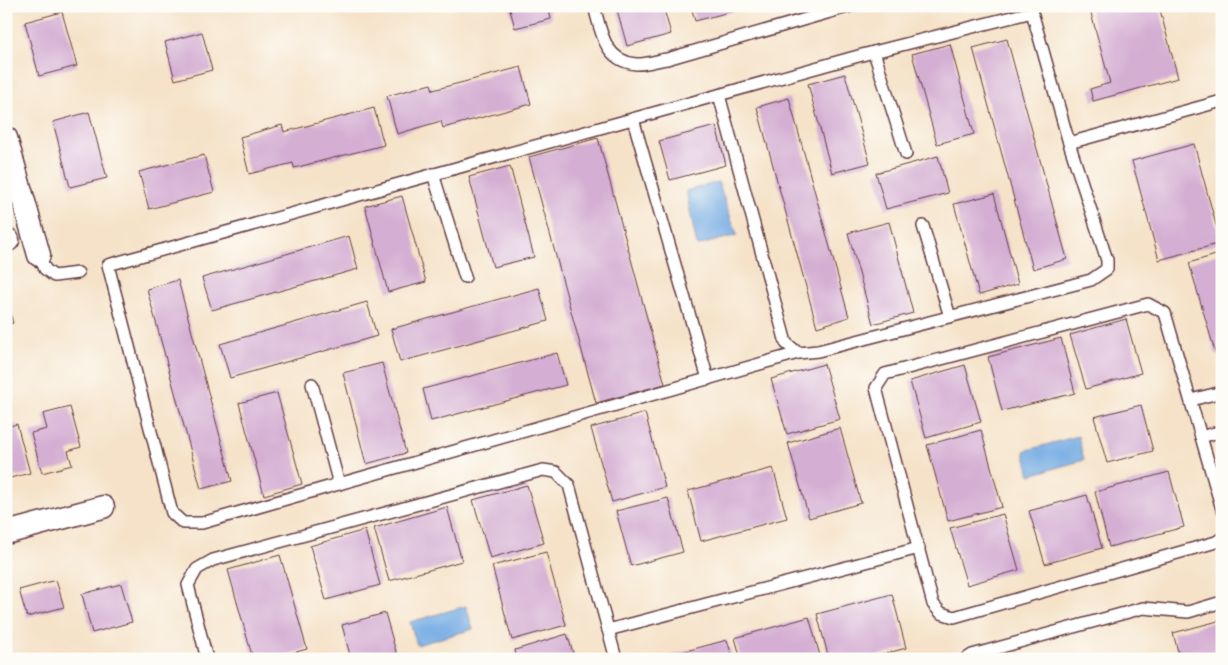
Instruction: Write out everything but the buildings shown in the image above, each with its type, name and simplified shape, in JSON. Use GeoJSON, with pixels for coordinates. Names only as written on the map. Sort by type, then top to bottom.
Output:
{"type":"FeatureCollection","features":[{"type":"Feature","properties":{"kind":"street"},"geometry":{"type":"LineString","coordinates":[[6,138],[39,255]]}},
{"type":"Feature","properties":{"kind":"street"},"geometry":{"type":"LineString","coordinates":[[6,533],[103,507]]}},
{"type":"Feature","properties":{"kind":"lane"},"geometry":{"type":"LineString","coordinates":[[594,6],[605,46],[617,58],[636,64],[666,59],[851,6]]}},
{"type":"Feature","properties":{"kind":"lane"},"geometry":{"type":"LineString","coordinates":[[1032,12],[1069,143],[1107,260],[1107,269],[1091,280],[818,351],[798,353],[202,523],[183,523],[172,513],[108,265],[719,95],[874,52],[1032,12]]}},
{"type":"Feature","properties":{"kind":"lane"},"geometry":{"type":"LineString","coordinates":[[874,52],[906,154]]}},
{"type":"Feature","properties":{"kind":"lane"},"geometry":{"type":"LineString","coordinates":[[719,95],[786,343],[798,353]]}},
{"type":"Feature","properties":{"kind":"lane"},"geometry":{"type":"LineString","coordinates":[[1069,143],[1222,101]]}},
{"type":"Feature","properties":{"kind":"lane"},"geometry":{"type":"LineString","coordinates":[[633,119],[708,379]]}},
{"type":"Feature","properties":{"kind":"lane"},"geometry":{"type":"LineString","coordinates":[[432,174],[465,277]]}},
{"type":"Feature","properties":{"kind":"lane"},"geometry":{"type":"LineString","coordinates":[[923,226],[950,317]]}},
{"type":"Feature","properties":{"kind":"lane"},"geometry":{"type":"LineString","coordinates":[[39,255],[45,269],[54,276],[78,273]]}},
{"type":"Feature","properties":{"kind":"lane"},"geometry":{"type":"LineString","coordinates":[[1222,509],[1165,313],[1148,304],[885,374],[876,388],[933,604],[941,613],[954,617],[1216,542],[1222,538]]}},
{"type":"Feature","properties":{"kind":"lane"},"geometry":{"type":"LineString","coordinates":[[312,384],[339,484]]}},
{"type":"Feature","properties":{"kind":"lane"},"geometry":{"type":"LineString","coordinates":[[1191,400],[1222,392]]}},
{"type":"Feature","properties":{"kind":"lane"},"geometry":{"type":"LineString","coordinates":[[1201,437],[1222,431]]}},
{"type":"Feature","properties":{"kind":"lane"},"geometry":{"type":"LineString","coordinates":[[207,659],[188,585],[197,568],[213,560],[543,470],[556,472],[569,485],[616,659]]}},
{"type":"Feature","properties":{"kind":"lane"},"geometry":{"type":"LineString","coordinates":[[608,630],[918,548]]}},
{"type":"Feature","properties":{"kind":"lane"},"geometry":{"type":"LineString","coordinates":[[966,659],[972,654],[1142,608],[1188,612],[1222,602]]}},
{"type":"Feature","properties":{"kind":"water"},"geometry":{"type":"Polygon","coordinates":[[[718,182],[737,235],[697,246],[686,191],[718,182]]]}},
{"type":"Feature","properties":{"kind":"water"},"geometry":{"type":"Polygon","coordinates":[[[1078,436],[1084,460],[1030,475],[1024,451],[1078,436]]]}},
{"type":"Feature","properties":{"kind":"water"},"geometry":{"type":"Polygon","coordinates":[[[466,606],[473,629],[417,645],[410,622],[466,606]]]}}]}
